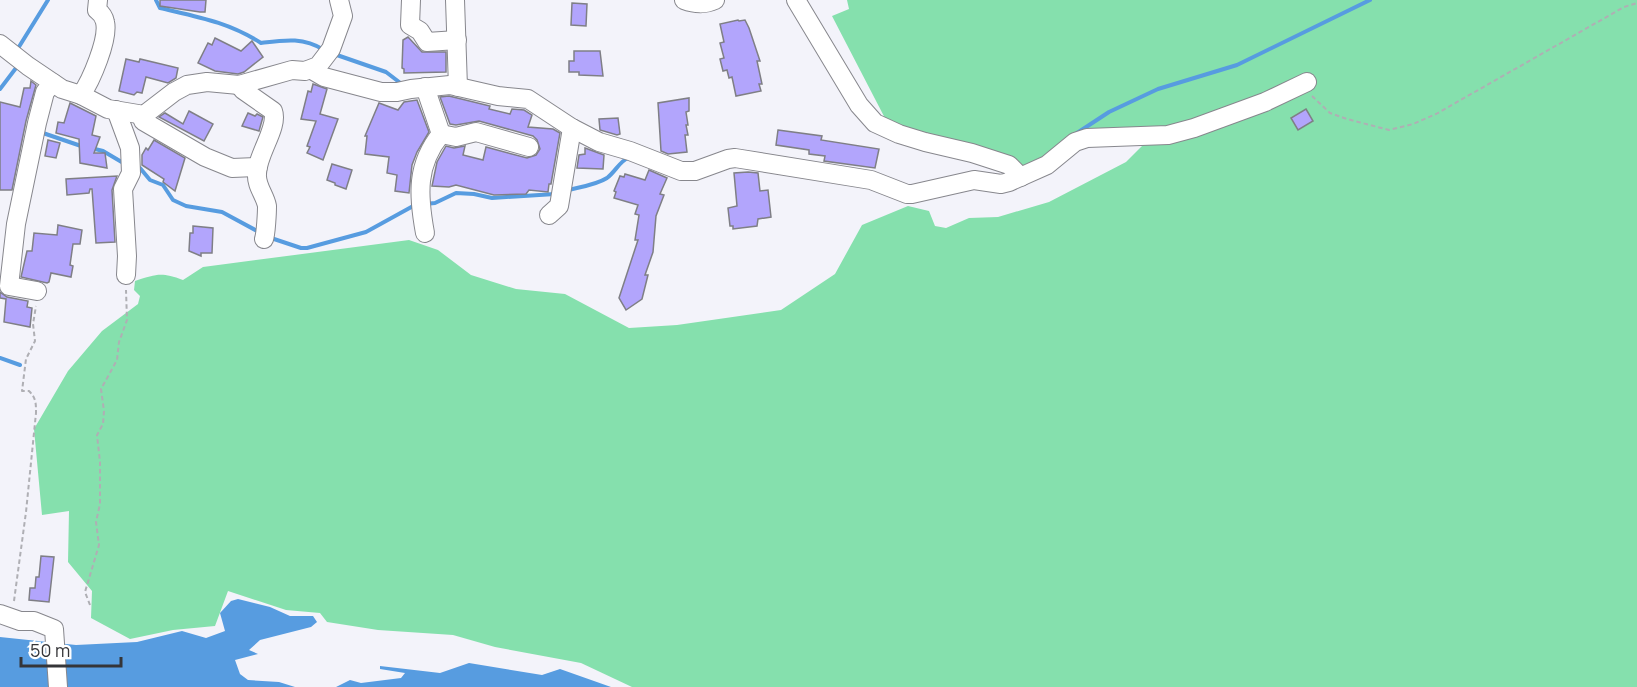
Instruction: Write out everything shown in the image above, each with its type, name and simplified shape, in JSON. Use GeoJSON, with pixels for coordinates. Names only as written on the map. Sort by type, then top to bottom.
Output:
{"type":"FeatureCollection","features":[{"type":"Feature","properties":{"kind":"street"},"geometry":{"type":"LineString","coordinates":[[81,95],[93,75],[105,35],[104,18],[97,10],[98,0]]}},
{"type":"Feature","properties":{"kind":"street"},"geometry":{"type":"LineString","coordinates":[[312,70],[331,49],[343,16],[339,0]]}},
{"type":"Feature","properties":{"kind":"street"},"geometry":{"type":"LineString","coordinates":[[411,0],[410,25],[420,31],[427,42],[457,40]]}},
{"type":"Feature","properties":{"kind":"street"},"geometry":{"type":"LineString","coordinates":[[455,0],[458,87]]}},
{"type":"Feature","properties":{"kind":"street"},"geometry":{"type":"LineString","coordinates":[[684,0],[701,4],[715,0]]}},
{"type":"Feature","properties":{"kind":"street"},"geometry":{"type":"LineString","coordinates":[[796,0],[859,105],[875,123],[899,134],[972,153],[1015,172]]}},
{"type":"Feature","properties":{"kind":"street"},"geometry":{"type":"LineString","coordinates":[[2,52],[62,89],[81,95],[108,109],[144,118],[205,157],[232,168],[258,167]]}},
{"type":"Feature","properties":{"kind":"street"},"geometry":{"type":"LineString","coordinates":[[129,143],[144,118],[174,92],[187,85],[207,82],[239,85],[292,70],[312,70],[324,77],[381,92],[450,85],[498,96],[528,99],[572,128],[599,142],[630,151],[681,171],[695,171],[735,158],[871,180],[912,195],[974,180],[1001,184],[1015,172],[1047,165],[1075,142],[1087,138],[1113,135],[1168,135],[1265,102],[1305,84]]}},
{"type":"Feature","properties":{"kind":"street"},"geometry":{"type":"LineString","coordinates":[[37,291],[9,286],[8,222],[45,92],[53,83]]}},
{"type":"Feature","properties":{"kind":"street"},"geometry":{"type":"LineString","coordinates":[[239,85],[273,111],[275,116],[272,131],[265,142],[258,167],[258,186],[267,207],[264,238]]}},
{"type":"Feature","properties":{"kind":"street"},"geometry":{"type":"LineString","coordinates":[[425,232],[420,191],[422,173],[425,160],[441,134],[426,87]]}},
{"type":"Feature","properties":{"kind":"street"},"geometry":{"type":"LineString","coordinates":[[116,110],[129,143],[130,173],[123,189],[126,275]]}},
{"type":"Feature","properties":{"kind":"street"},"geometry":{"type":"LineString","coordinates":[[549,215],[559,206],[572,128]]}},
{"type":"Feature","properties":{"kind":"street"},"geometry":{"type":"LineString","coordinates":[[441,134],[456,137],[476,132],[529,147]]}},
{"type":"Feature","properties":{"kind":"street"},"geometry":{"type":"LineString","coordinates":[[0,614],[20,621],[34,621],[54,629],[58,687]]}},
{"type":"Feature","properties":{"kind":"path"},"geometry":{"type":"LineString","coordinates":[[1305,84],[1316,102],[1330,113],[1389,130],[1413,124],[1436,114],[1624,7],[1637,3]]}},
{"type":"Feature","properties":{"kind":"path"},"geometry":{"type":"LineString","coordinates":[[90,605],[85,592],[99,545],[96,522],[100,504],[100,462],[97,435],[103,424],[105,411],[101,389],[117,360],[119,342],[127,320],[126,275]]}},
{"type":"Feature","properties":{"kind":"path"},"geometry":{"type":"LineString","coordinates":[[23,620],[14,604],[14,598],[27,512],[36,402],[28,391],[22,391],[26,359],[35,341],[33,324],[37,291]]}},
{"type":"Feature","properties":{"kind":"green space"},"geometry":{"type":"Polygon","coordinates":[[[847,0],[1637,0],[1637,687],[632,687],[581,663],[495,647],[453,635],[378,630],[327,622],[320,613],[286,610],[228,591],[215,626],[173,630],[130,639],[91,618],[92,591],[68,562],[69,511],[42,515],[34,429],[68,371],[102,331],[138,304],[140,296],[134,290],[135,281],[159,275],[183,280],[203,267],[409,240],[438,250],[471,275],[516,289],[565,294],[629,328],[677,325],[781,310],[835,274],[862,225],[908,206],[929,211],[935,226],[946,228],[969,218],[998,217],[1049,202],[1126,162],[1144,144],[1110,129],[1067,136],[1046,155],[1020,167],[948,138],[888,124],[832,16],[849,9],[847,0]]]}},
{"type":"Feature","properties":{"kind":"water"},"geometry":{"type":"Polygon","coordinates":[[[238,599],[270,607],[290,616],[313,616],[317,622],[311,627],[260,640],[249,650],[258,654],[235,660],[240,674],[248,680],[279,682],[295,687],[0,687],[0,637],[76,645],[137,642],[182,631],[206,638],[225,631],[220,613],[231,601],[238,599]]]}},
{"type":"Feature","properties":{"kind":"water"},"geometry":{"type":"Polygon","coordinates":[[[469,663],[542,675],[560,669],[611,687],[336,687],[350,680],[361,683],[401,678],[405,673],[380,669],[380,666],[440,673],[469,663]]]}},
{"type":"Feature","properties":{"kind":"building"},"geometry":{"type":"Polygon","coordinates":[[[160,0],[206,0],[205,12],[160,6],[160,0]]]}},
{"type":"Feature","properties":{"kind":"building"},"geometry":{"type":"Polygon","coordinates":[[[572,3],[587,4],[586,26],[571,25],[572,3]]]}},
{"type":"Feature","properties":{"kind":"building"},"geometry":{"type":"Polygon","coordinates":[[[745,20],[749,28],[760,61],[757,61],[762,84],[759,84],[761,91],[736,96],[732,77],[729,78],[727,70],[723,71],[720,59],[724,58],[720,43],[724,42],[720,24],[745,20]]]}},
{"type":"Feature","properties":{"kind":"building"},"geometry":{"type":"Polygon","coordinates":[[[408,37],[422,52],[446,52],[446,72],[404,73],[402,68],[403,40],[408,37]]]}},
{"type":"Feature","properties":{"kind":"building"},"geometry":{"type":"Polygon","coordinates":[[[215,38],[241,51],[252,41],[263,57],[238,74],[215,71],[198,63],[208,43],[212,45],[215,38]]]}},
{"type":"Feature","properties":{"kind":"building"},"geometry":{"type":"Polygon","coordinates":[[[574,51],[600,51],[603,76],[579,75],[579,72],[569,72],[569,61],[574,61],[574,51]]]}},
{"type":"Feature","properties":{"kind":"building"},"geometry":{"type":"Polygon","coordinates":[[[126,59],[139,62],[140,59],[178,68],[176,78],[168,83],[146,77],[142,93],[137,92],[134,95],[119,91],[126,59]]]}},
{"type":"Feature","properties":{"kind":"building"},"geometry":{"type":"Polygon","coordinates":[[[31,81],[36,85],[12,190],[0,190],[0,102],[20,107],[24,88],[30,88],[31,81]]]}},
{"type":"Feature","properties":{"kind":"building"},"geometry":{"type":"Polygon","coordinates":[[[313,84],[327,89],[320,114],[338,119],[323,160],[307,153],[310,147],[307,146],[316,121],[301,119],[308,91],[311,92],[313,84]]]}},
{"type":"Feature","properties":{"kind":"building"},"geometry":{"type":"Polygon","coordinates":[[[449,96],[490,106],[489,109],[510,114],[512,109],[524,110],[532,115],[528,127],[553,129],[560,133],[548,192],[529,190],[526,194],[494,195],[456,185],[432,186],[437,162],[446,146],[454,148],[465,146],[463,155],[483,160],[486,147],[527,158],[536,155],[540,149],[533,136],[479,121],[450,124],[440,97],[449,96]]]}},
{"type":"Feature","properties":{"kind":"building"},"geometry":{"type":"Polygon","coordinates":[[[689,98],[689,111],[686,112],[688,135],[685,135],[687,152],[668,154],[661,151],[658,103],[689,98]]]}},
{"type":"Feature","properties":{"kind":"building"},"geometry":{"type":"Polygon","coordinates":[[[417,100],[429,132],[412,165],[409,193],[395,191],[397,175],[387,173],[389,157],[365,154],[367,136],[365,136],[379,103],[398,110],[404,102],[417,100]]]}},
{"type":"Feature","properties":{"kind":"building"},"geometry":{"type":"Polygon","coordinates":[[[70,103],[96,116],[92,135],[100,137],[94,153],[105,153],[107,168],[80,163],[79,139],[56,133],[58,122],[64,123],[70,103]]]}},
{"type":"Feature","properties":{"kind":"building"},"geometry":{"type":"Polygon","coordinates":[[[1306,109],[1313,121],[1298,130],[1291,118],[1306,109]]]}},
{"type":"Feature","properties":{"kind":"building"},"geometry":{"type":"Polygon","coordinates":[[[189,111],[213,124],[204,141],[159,117],[165,113],[183,124],[189,111]]]}},
{"type":"Feature","properties":{"kind":"building"},"geometry":{"type":"Polygon","coordinates":[[[248,113],[263,117],[259,131],[242,126],[248,113]]]}},
{"type":"Feature","properties":{"kind":"building"},"geometry":{"type":"Polygon","coordinates":[[[618,118],[620,134],[600,130],[599,119],[618,118]]]}},
{"type":"Feature","properties":{"kind":"building"},"geometry":{"type":"Polygon","coordinates":[[[778,130],[822,136],[821,140],[879,149],[875,168],[824,161],[825,156],[809,154],[809,150],[776,145],[778,130]]]}},
{"type":"Feature","properties":{"kind":"building"},"geometry":{"type":"Polygon","coordinates":[[[48,140],[60,143],[56,158],[45,156],[48,140]]]}},
{"type":"Feature","properties":{"kind":"building"},"geometry":{"type":"Polygon","coordinates":[[[154,140],[185,158],[175,191],[163,182],[164,179],[142,165],[142,155],[154,140]]]}},
{"type":"Feature","properties":{"kind":"building"},"geometry":{"type":"Polygon","coordinates":[[[585,148],[604,155],[603,169],[577,168],[579,155],[585,154],[585,148]]]}},
{"type":"Feature","properties":{"kind":"building"},"geometry":{"type":"Polygon","coordinates":[[[332,164],[352,170],[346,189],[327,180],[332,164]]]}},
{"type":"Feature","properties":{"kind":"building"},"geometry":{"type":"Polygon","coordinates":[[[649,170],[667,178],[660,194],[664,195],[656,216],[653,252],[645,275],[648,275],[642,299],[626,310],[619,298],[638,240],[635,240],[639,215],[635,214],[638,205],[614,198],[616,192],[614,191],[620,176],[624,177],[625,174],[645,180],[649,170]]]}},
{"type":"Feature","properties":{"kind":"building"},"geometry":{"type":"Polygon","coordinates":[[[734,173],[758,173],[760,191],[768,190],[771,217],[758,219],[757,226],[733,229],[733,226],[730,226],[728,208],[737,206],[734,173]]]}},
{"type":"Feature","properties":{"kind":"building"},"geometry":{"type":"Polygon","coordinates":[[[117,176],[112,190],[115,242],[96,243],[92,189],[89,193],[67,195],[66,179],[117,176]]]}},
{"type":"Feature","properties":{"kind":"building"},"geometry":{"type":"Polygon","coordinates":[[[58,225],[82,230],[80,244],[73,244],[71,277],[51,273],[47,283],[21,277],[27,251],[32,251],[34,233],[57,235],[58,225]]]}},
{"type":"Feature","properties":{"kind":"building"},"geometry":{"type":"Polygon","coordinates":[[[193,226],[213,228],[212,253],[201,253],[201,256],[189,251],[190,233],[193,233],[193,226]]]}},
{"type":"Feature","properties":{"kind":"building"},"geometry":{"type":"Polygon","coordinates":[[[0,292],[7,297],[28,301],[27,307],[32,308],[30,327],[4,322],[6,299],[0,298],[0,292]]]}},
{"type":"Feature","properties":{"kind":"building"},"geometry":{"type":"Polygon","coordinates":[[[41,556],[54,557],[49,602],[29,600],[30,588],[35,588],[36,577],[39,577],[41,556]]]}},
{"type":"Feature","properties":{"kind":"waterway"},"geometry":{"type":"LineString","coordinates":[[17,50],[48,0]]}},
{"type":"Feature","properties":{"kind":"waterway"},"geometry":{"type":"LineString","coordinates":[[156,0],[160,8],[225,25],[261,43],[301,41],[324,50]]}},
{"type":"Feature","properties":{"kind":"waterway"},"geometry":{"type":"LineString","coordinates":[[1077,133],[1109,112],[1158,89],[1237,65],[1370,0]]}},
{"type":"Feature","properties":{"kind":"waterway"},"geometry":{"type":"LineString","coordinates":[[334,54],[386,72],[403,85]]}},
{"type":"Feature","properties":{"kind":"waterway"},"geometry":{"type":"LineString","coordinates":[[0,89],[16,68],[16,64]]}},
{"type":"Feature","properties":{"kind":"waterway"},"geometry":{"type":"LineString","coordinates":[[40,132],[84,147]]}},
{"type":"Feature","properties":{"kind":"waterway"},"geometry":{"type":"LineString","coordinates":[[91,148],[103,151],[125,164]]}},
{"type":"Feature","properties":{"kind":"waterway"},"geometry":{"type":"LineString","coordinates":[[568,190],[603,180],[628,158]]}},
{"type":"Feature","properties":{"kind":"waterway"},"geometry":{"type":"LineString","coordinates":[[135,166],[140,168],[150,180],[163,185],[173,200],[186,206],[222,212],[259,232]]}},
{"type":"Feature","properties":{"kind":"waterway"},"geometry":{"type":"LineString","coordinates":[[425,204],[435,203],[456,193],[492,198],[555,194]]}},
{"type":"Feature","properties":{"kind":"waterway"},"geometry":{"type":"LineString","coordinates":[[271,238],[307,248],[366,232],[415,205]]}},
{"type":"Feature","properties":{"kind":"waterway"},"geometry":{"type":"LineString","coordinates":[[0,358],[20,365]]}}]}
